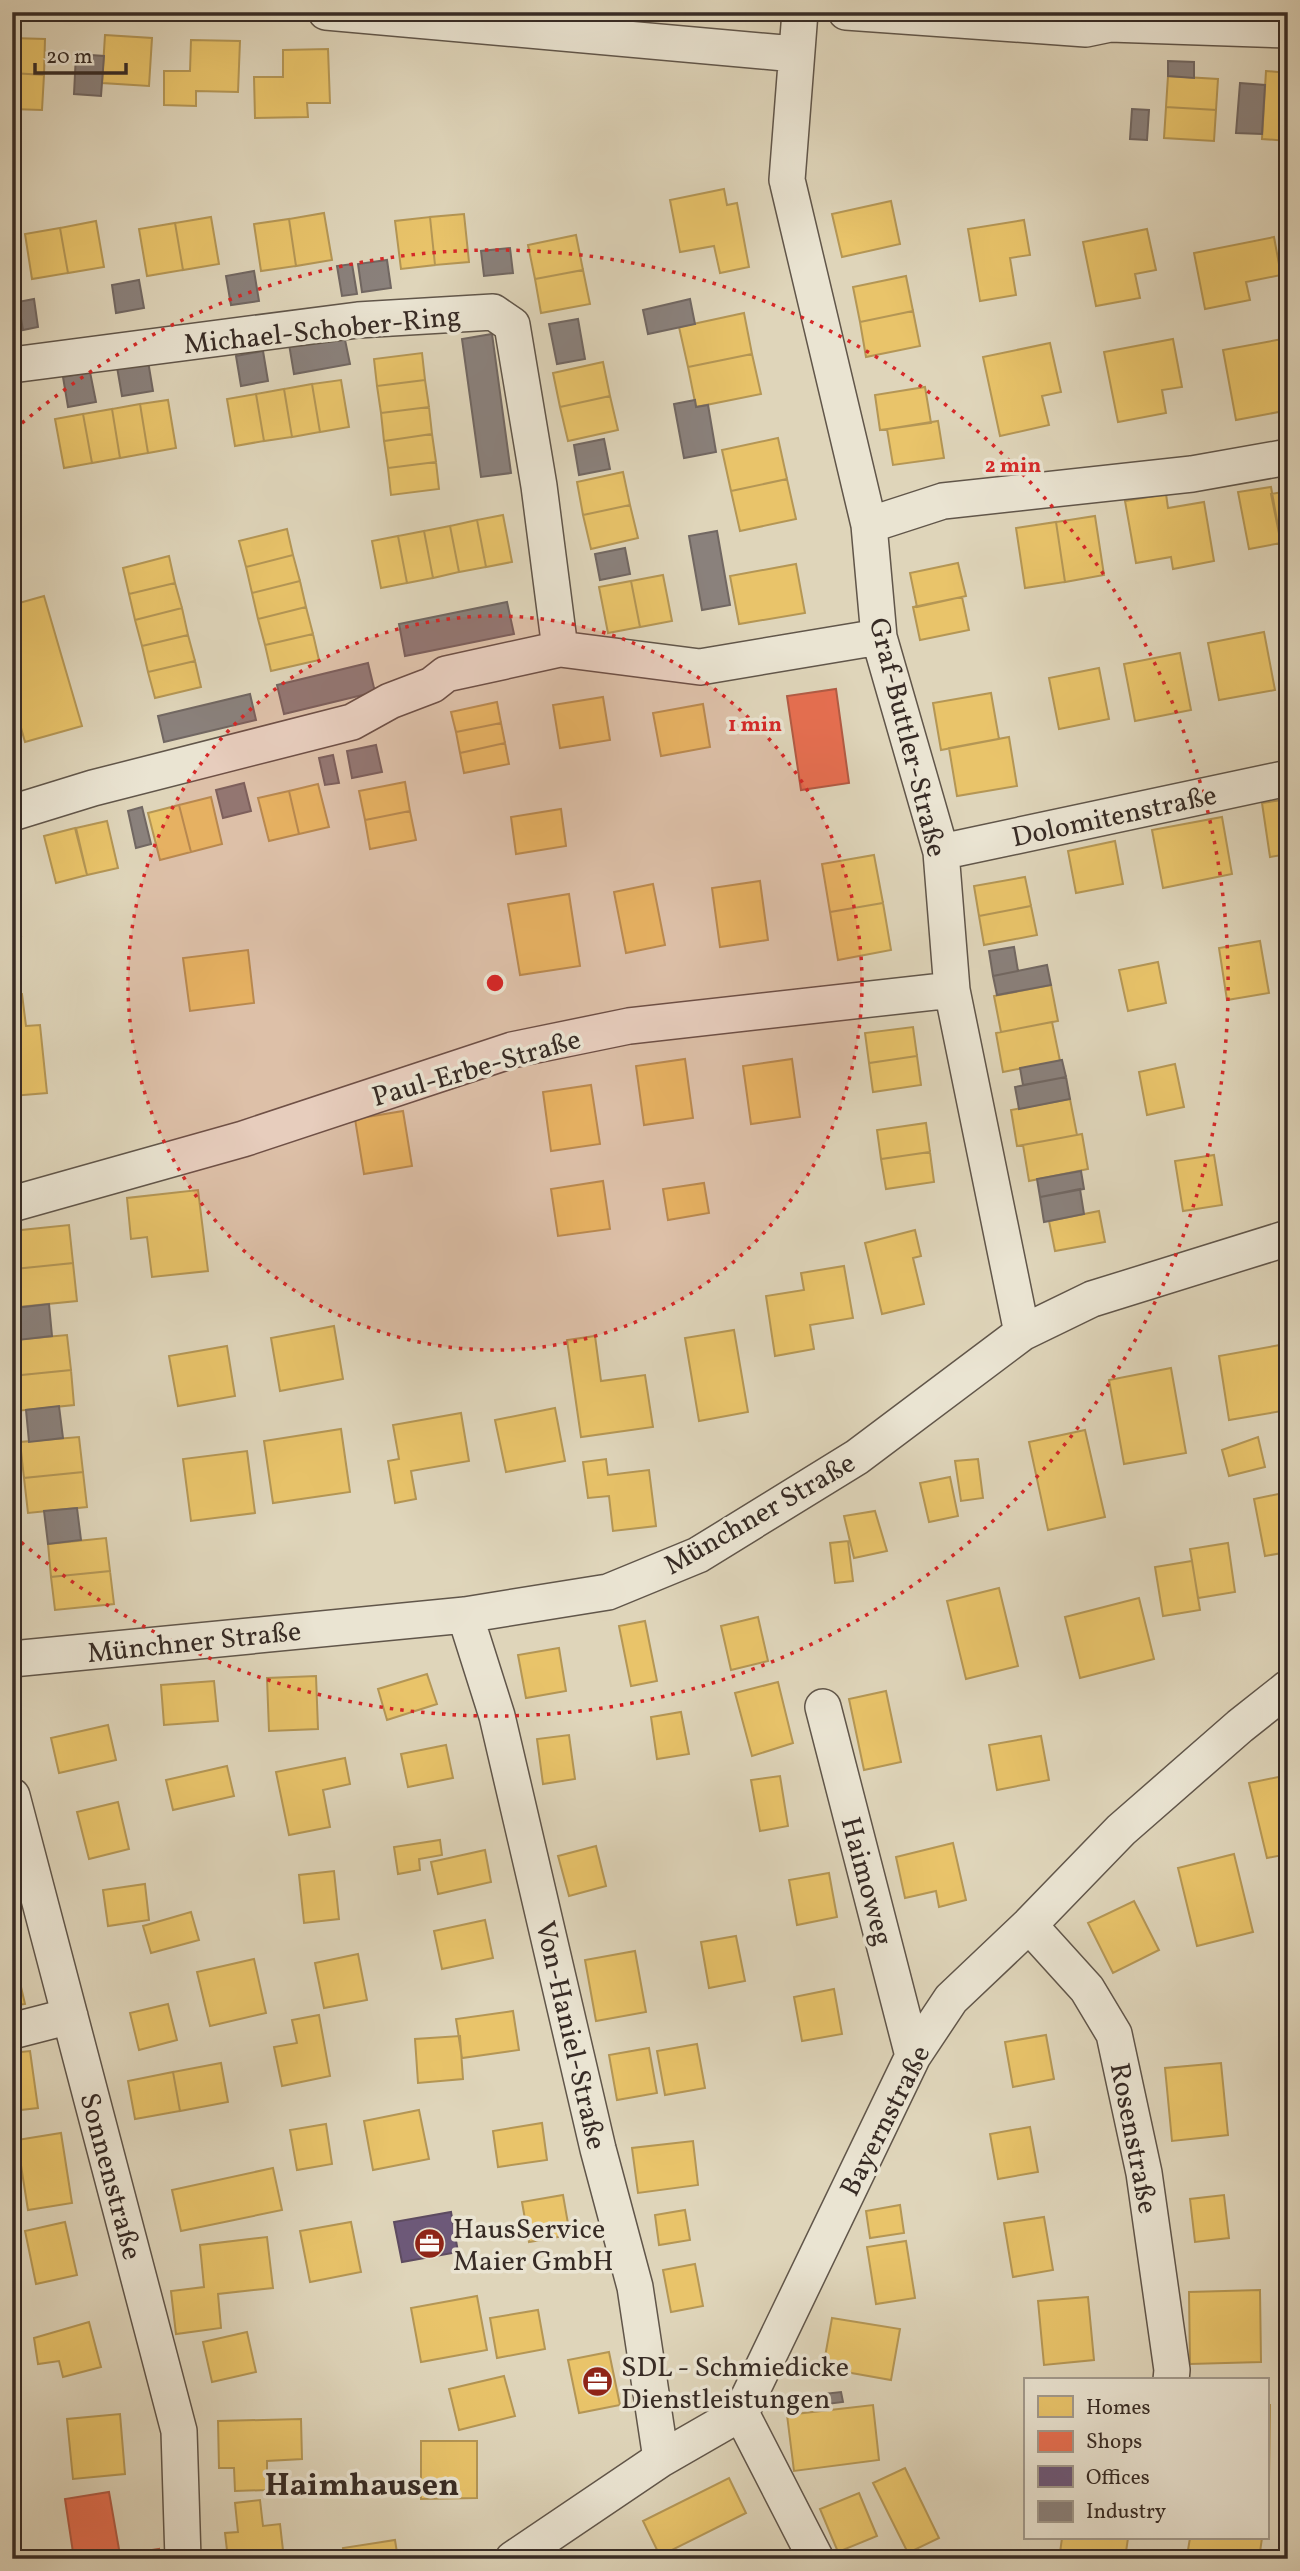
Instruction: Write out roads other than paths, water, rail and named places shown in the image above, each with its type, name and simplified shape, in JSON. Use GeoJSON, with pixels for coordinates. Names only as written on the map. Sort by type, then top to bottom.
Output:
{"type":"FeatureCollection","features":[{"type":"Feature","properties":{"kind":"street"},"geometry":{"type":"LineString","coordinates":[[326,12],[796,54]]}},
{"type":"Feature","properties":{"kind":"street","name":"Graf-Buttler-Straße"},"geometry":{"type":"LineString","coordinates":[[800,12],[787,182],[869,525],[879,636],[941,852],[952,990],[1022,1334]]}},
{"type":"Feature","properties":{"kind":"street"},"geometry":{"type":"LineString","coordinates":[[846,12],[1086,29],[1110,18],[1245,20],[1288,30]]}},
{"type":"Feature","properties":{"kind":"street","name":"Michael-Schober-Ring"},"geometry":{"type":"LineString","coordinates":[[12,365],[358,320],[493,312],[512,325],[538,486],[560,649]]}},
{"type":"Feature","properties":{"kind":"street"},"geometry":{"type":"LineString","coordinates":[[869,525],[943,501],[1192,474],[1288,457]]}},
{"type":"Feature","properties":{"kind":"street"},"geometry":{"type":"LineString","coordinates":[[12,813],[93,788],[352,722],[390,701],[432,685],[446,674],[560,649],[700,667],[879,636]]}},
{"type":"Feature","properties":{"kind":"street","name":"Dolomitenstraße"},"geometry":{"type":"LineString","coordinates":[[941,852],[1288,778]]}},
{"type":"Feature","properties":{"kind":"street","name":"Paul-Erbe-Straße"},"geometry":{"type":"LineString","coordinates":[[12,1203],[243,1139],[512,1051],[629,1026],[952,990]]}},
{"type":"Feature","properties":{"kind":"street","name":"Münchner Straße"},"geometry":{"type":"LineString","coordinates":[[12,1659],[465,1615],[608,1592],[698,1555],[857,1457],[1022,1334],[1092,1299],[1288,1238]]}},
{"type":"Feature","properties":{"kind":"street","name":"Von-Haniel-Straße"},"geometry":{"type":"LineString","coordinates":[[465,1615],[497,1716],[598,2149],[635,2287],[661,2459]]}},
{"type":"Feature","properties":{"kind":"street","name":"Bayernstraße"},"geometry":{"type":"LineString","coordinates":[[741,2413],[913,2056],[951,1999],[1029,1925],[1121,1830],[1240,1726],[1288,1688]]}},
{"type":"Feature","properties":{"kind":"street","name":"Haimoweg"},"geometry":{"type":"LineString","coordinates":[[823,1707],[913,2056]]}},
{"type":"Feature","properties":{"kind":"street","name":"Sonnenstraße"},"geometry":{"type":"LineString","coordinates":[[12,1797],[179,2431],[183,2559]]}},
{"type":"Feature","properties":{"kind":"street","name":"Rosenstraße"},"geometry":{"type":"LineString","coordinates":[[1029,1925],[1087,1989],[1114,2034],[1144,2173],[1171,2378]]}},
{"type":"Feature","properties":{"kind":"street"},"geometry":{"type":"LineString","coordinates":[[12,2031],[70,2016]]}},
{"type":"Feature","properties":{"kind":"street"},"geometry":{"type":"LineString","coordinates":[[513,2559],[661,2459],[741,2413],[816,2559]]}},
{"type":"Feature","properties":{"kind":"place","name":"HausService Maier GmbH"},"geometry":{"type":"Point","coordinates":[430,2244]}},
{"type":"Feature","properties":{"kind":"place","name":"SDL - Schmiedicke Dienstleistungen"},"geometry":{"type":"Point","coordinates":[598,2382]}},
{"type":"Feature","properties":{"kind":"district","name":"Haimhausen"},"geometry":{"type":"Point","coordinates":[362,2484]}}]}
